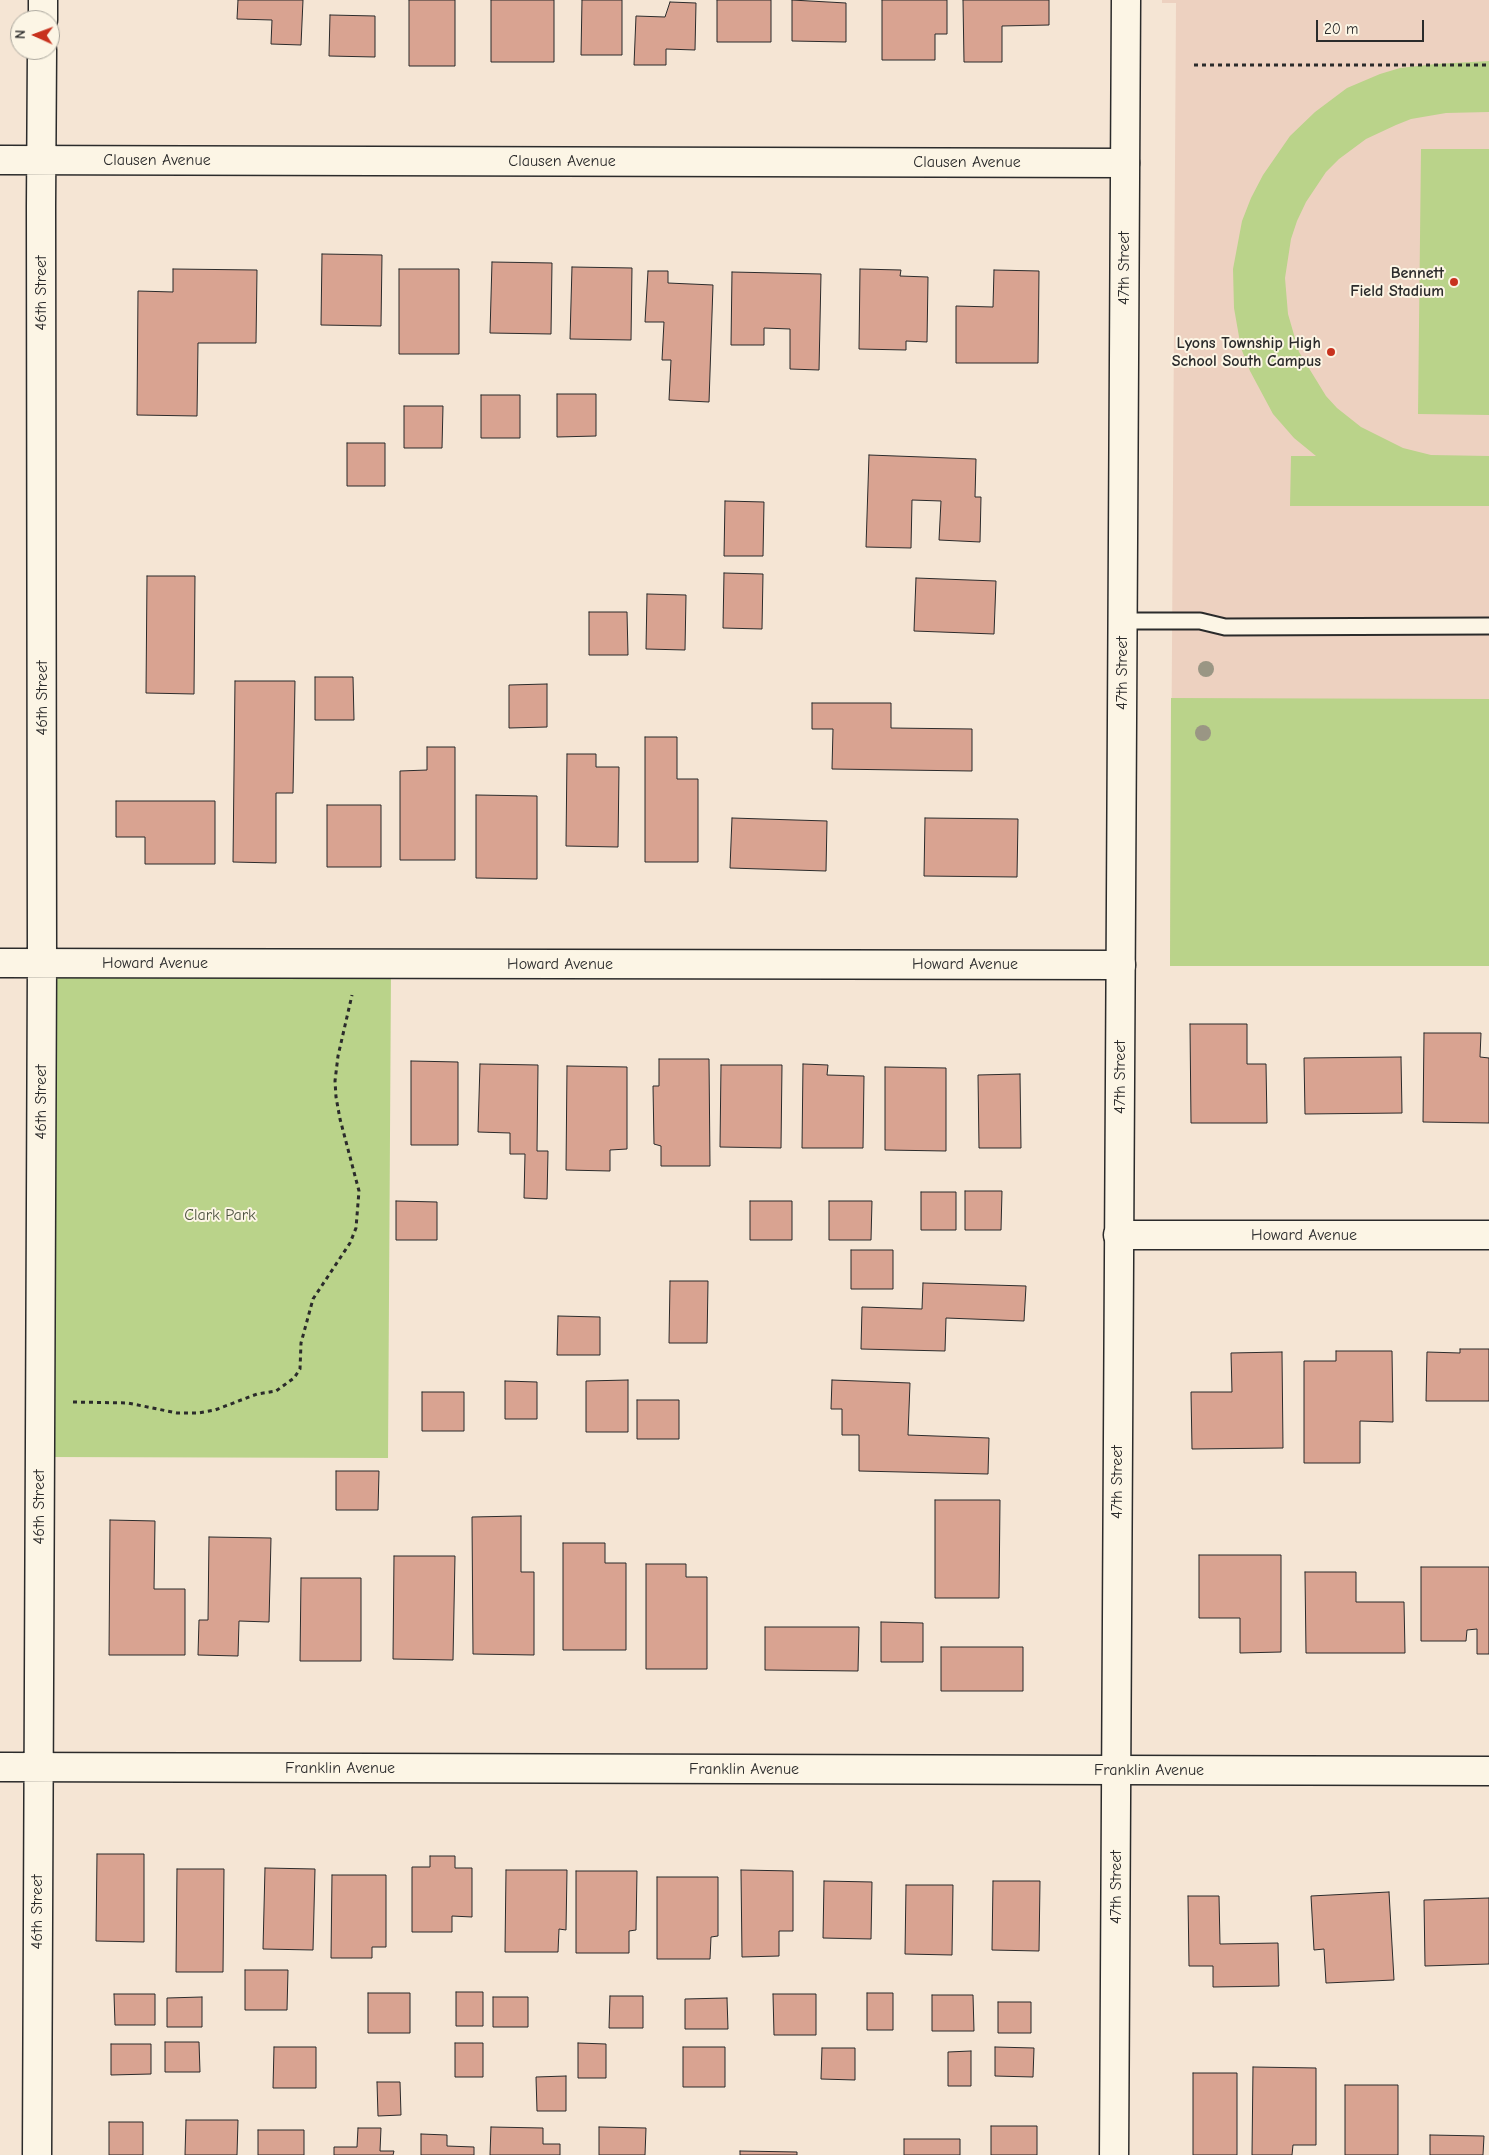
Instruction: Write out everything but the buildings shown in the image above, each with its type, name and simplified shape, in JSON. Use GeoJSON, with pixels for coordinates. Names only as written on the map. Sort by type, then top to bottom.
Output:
{"type":"FeatureCollection","features":[{"type":"Feature","properties":{"kind":"street","name":"47th Street"},"geometry":{"type":"LineString","coordinates":[[1114,2155],[1126,0]]}},
{"type":"Feature","properties":{"kind":"street","name":"46th Street"},"geometry":{"type":"LineString","coordinates":[[37,2155],[37,1767],[42,963],[42,60]]}},
{"type":"Feature","properties":{"kind":"street","name":"Clausen Avenue"},"geometry":{"type":"LineString","coordinates":[[0,160],[1125,163]]}},
{"type":"Feature","properties":{"kind":"street","name":"Howard Avenue"},"geometry":{"type":"LineString","coordinates":[[0,963],[1120,965]]}},
{"type":"Feature","properties":{"kind":"street","name":"Howard Avenue"},"geometry":{"type":"LineString","coordinates":[[1118,1235],[1489,1235]]}},
{"type":"Feature","properties":{"kind":"street","name":"Franklin Avenue"},"geometry":{"type":"LineString","coordinates":[[0,1767],[1489,1771]]}},
{"type":"Feature","properties":{"kind":"lane"},"geometry":{"type":"LineString","coordinates":[[1122,621],[1200,621],[1225,627],[1489,626]]}},
{"type":"Feature","properties":{"kind":"path"},"geometry":{"type":"LineString","coordinates":[[1194,65],[1489,65]]}},
{"type":"Feature","properties":{"kind":"path"},"geometry":{"type":"LineString","coordinates":[[40,1402],[128,1403],[177,1413],[193,1414],[215,1410],[256,1394],[276,1391],[294,1378],[300,1369],[301,1344],[313,1299],[350,1243],[357,1220],[359,1191],[340,1119],[335,1081],[338,1056],[359,963]]}},
{"type":"Feature","properties":{"kind":"shaded area","name":"Lyons Township High School South Campus"},"geometry":{"type":"Polygon","coordinates":[[[1162,0],[1489,0],[1489,966],[1170,966],[1176,3],[1162,3],[1162,0]]]}},
{"type":"Feature","properties":{"kind":"green space"},"geometry":{"type":"Polygon","coordinates":[[[1489,61],[1489,112],[1446,113],[1411,119],[1366,139],[1339,159],[1326,172],[1306,202],[1297,221],[1291,239],[1285,278],[1288,314],[1299,352],[1326,396],[1337,408],[1361,427],[1403,448],[1431,455],[1489,456],[1489,506],[1290,506],[1291,456],[1316,456],[1294,438],[1273,414],[1250,371],[1241,348],[1234,308],[1233,269],[1242,221],[1251,198],[1263,175],[1290,136],[1315,112],[1347,88],[1400,68],[1489,61]]]}},
{"type":"Feature","properties":{"kind":"green space","name":"Bennett Field Stadium"},"geometry":{"type":"Polygon","coordinates":[[[1421,149],[1489,149],[1489,415],[1418,414],[1421,149]]]}},
{"type":"Feature","properties":{"kind":"green space"},"geometry":{"type":"Polygon","coordinates":[[[1171,698],[1489,699],[1489,966],[1170,966],[1171,698]]]}},
{"type":"Feature","properties":{"kind":"green space","name":"Clark Park"},"geometry":{"type":"Polygon","coordinates":[[[52,972],[391,972],[388,1458],[48,1457],[52,972]]]}},
{"type":"Feature","properties":{"kind":"place","name":"Bennett Field Stadium"},"geometry":{"type":"Point","coordinates":[1454,282]}},
{"type":"Feature","properties":{"kind":"place","name":"Lyons Township High School South Campus"},"geometry":{"type":"Point","coordinates":[1331,352]}}]}
